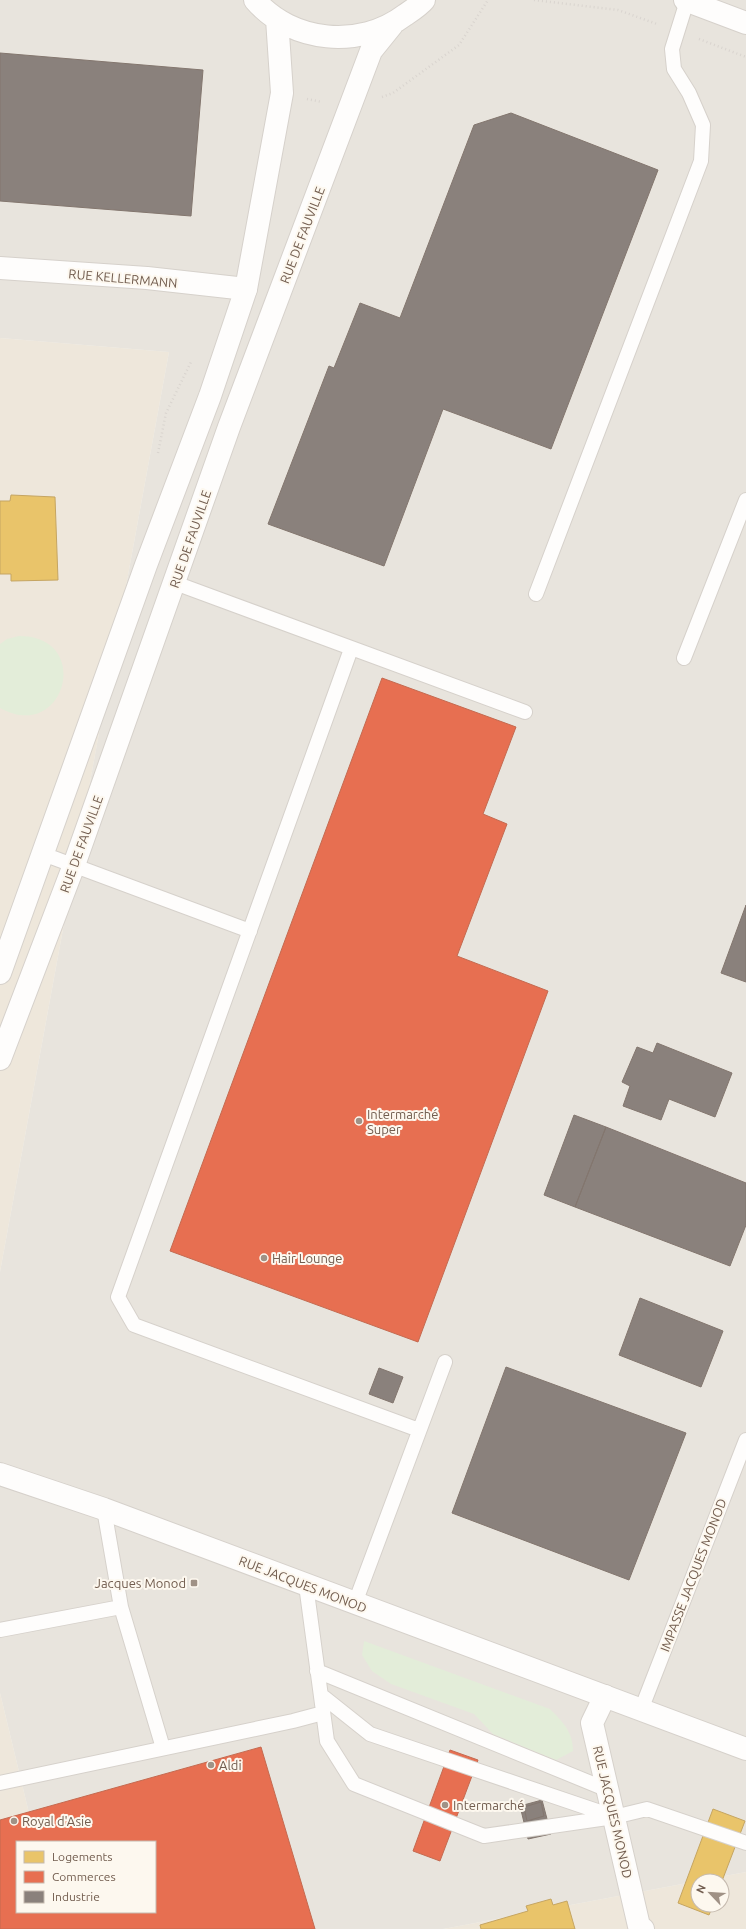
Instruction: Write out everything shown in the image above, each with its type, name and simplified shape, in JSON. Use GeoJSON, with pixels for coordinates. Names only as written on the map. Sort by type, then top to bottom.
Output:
{"type":"FeatureCollection","features":[{"type":"Feature","properties":{"kind":"main road"},"geometry":{"type":"LineString","coordinates":[[255,0],[276,19],[304,32],[334,38],[364,35],[392,25],[424,0]]}},
{"type":"Feature","properties":{"kind":"main road"},"geometry":{"type":"LineString","coordinates":[[686,0],[746,23]]}},
{"type":"Feature","properties":{"kind":"main road"},"geometry":{"type":"LineString","coordinates":[[0,973],[146,565],[210,396],[246,289],[282,93],[276,19]]}},
{"type":"Feature","properties":{"kind":"main road","name":"RUE DE FAUVILLE"},"geometry":{"type":"LineString","coordinates":[[0,1059],[74,866],[229,427],[371,50],[392,25]]}},
{"type":"Feature","properties":{"kind":"main road","name":"RUE KELLERMANN"},"geometry":{"type":"LineString","coordinates":[[0,268],[147,278],[226,288],[246,289]]}},
{"type":"Feature","properties":{"kind":"main road","name":"RUE JACQUES MONOD"},"geometry":{"type":"LineString","coordinates":[[0,1474],[104,1509],[746,1749]]}},
{"type":"Feature","properties":{"kind":"main road","name":"RUE JACQUES MONOD"},"geometry":{"type":"LineString","coordinates":[[605,1696],[592,1724],[639,1928]]}},
{"type":"Feature","properties":{"kind":"lane"},"geometry":{"type":"LineString","coordinates":[[536,594],[701,161],[703,125],[689,93],[674,69],[672,49],[686,0]]}},
{"type":"Feature","properties":{"kind":"lane"},"geometry":{"type":"LineString","coordinates":[[684,658],[746,500]]}},
{"type":"Feature","properties":{"kind":"lane"},"geometry":{"type":"LineString","coordinates":[[175,582],[351,649],[525,712]]}},
{"type":"Feature","properties":{"kind":"lane"},"geometry":{"type":"LineString","coordinates":[[351,649],[118,1297],[134,1324],[420,1430]]}},
{"type":"Feature","properties":{"kind":"lane"},"geometry":{"type":"LineString","coordinates":[[43,854],[250,931]]}},
{"type":"Feature","properties":{"kind":"lane"},"geometry":{"type":"LineString","coordinates":[[355,1603],[445,1362]]}},
{"type":"Feature","properties":{"kind":"lane","name":"IMPASSE JACQUES MONOD"},"geometry":{"type":"LineString","coordinates":[[641,1710],[746,1440]]}},
{"type":"Feature","properties":{"kind":"lane"},"geometry":{"type":"LineString","coordinates":[[104,1509],[121,1607],[164,1748]]}},
{"type":"Feature","properties":{"kind":"lane"},"geometry":{"type":"LineString","coordinates":[[306,1585],[327,1741],[354,1784],[484,1836],[614,1817],[647,1809],[746,1843]]}},
{"type":"Feature","properties":{"kind":"lane"},"geometry":{"type":"LineString","coordinates":[[0,1630],[121,1607]]}},
{"type":"Feature","properties":{"kind":"lane"},"geometry":{"type":"LineString","coordinates":[[317,1671],[608,1790]]}},
{"type":"Feature","properties":{"kind":"lane"},"geometry":{"type":"LineString","coordinates":[[321,1695],[370,1734],[614,1817]]}},
{"type":"Feature","properties":{"kind":"lane"},"geometry":{"type":"LineString","coordinates":[[0,1783],[293,1721],[323,1713]]}},
{"type":"Feature","properties":{"kind":"path"},"geometry":{"type":"LineString","coordinates":[[534,0],[618,10],[746,57]]}},
{"type":"Feature","properties":{"kind":"shaded area"},"geometry":{"type":"Polygon","coordinates":[[[0,0],[746,0],[746,1872],[730,1875],[730,1873],[690,1873],[690,1883],[443,1929],[57,1929],[156,1913],[156,1841],[36,1841],[0,1693],[0,1272],[169,352],[0,338],[0,0]]]}},
{"type":"Feature","properties":{"kind":"shaded area"},"geometry":{"type":"Polygon","coordinates":[[[0,338],[169,352],[0,1272],[0,338]]]}},
{"type":"Feature","properties":{"kind":"shaded area"},"geometry":{"type":"Polygon","coordinates":[[[0,1693],[36,1841],[16,1841],[16,1913],[0,1929],[0,1693]]]}},
{"type":"Feature","properties":{"kind":"shaded area"},"geometry":{"type":"Polygon","coordinates":[[[746,1872],[746,1929],[443,1929],[690,1883],[690,1913],[730,1913],[730,1875],[746,1872]]]}},
{"type":"Feature","properties":{"kind":"green space"},"geometry":{"type":"Polygon","coordinates":[[[19,636],[42,641],[57,652],[63,668],[62,686],[54,701],[41,712],[23,715],[0,708],[0,644],[7,639],[19,636]]]}},
{"type":"Feature","properties":{"kind":"green space"},"geometry":{"type":"Polygon","coordinates":[[[364,1641],[550,1709],[563,1723],[569,1733],[573,1744],[573,1751],[556,1760],[493,1734],[474,1714],[391,1684],[372,1671],[362,1655],[364,1641]]]}},
{"type":"Feature","properties":{"kind":"building: Logements"},"geometry":{"type":"Polygon","coordinates":[[[11,495],[55,497],[58,580],[11,581],[11,574],[0,574],[0,501],[10,501],[11,495]]]}},
{"type":"Feature","properties":{"kind":"building: Logements"},"geometry":{"type":"Polygon","coordinates":[[[713,1809],[745,1821],[725,1873],[690,1873],[690,1908],[678,1903],[713,1809]]]}},
{"type":"Feature","properties":{"kind":"building: Logements"},"geometry":{"type":"Polygon","coordinates":[[[551,1899],[553,1905],[567,1901],[575,1929],[481,1929],[480,1925],[528,1911],[526,1906],[551,1899]]]}},
{"type":"Feature","properties":{"kind":"building: Commerces","name":"Intermarché Super"},"geometry":{"type":"Polygon","coordinates":[[[382,678],[516,727],[483,814],[507,824],[457,956],[548,991],[418,1342],[170,1251],[382,678]]]}},
{"type":"Feature","properties":{"kind":"building: Commerces"},"geometry":{"type":"Polygon","coordinates":[[[261,1747],[315,1929],[0,1929],[0,1820],[261,1747]]]}},
{"type":"Feature","properties":{"kind":"building: Commerces","name":"Intermarché"},"geometry":{"type":"Polygon","coordinates":[[[450,1750],[478,1760],[440,1861],[413,1851],[450,1750]]]}},
{"type":"Feature","properties":{"kind":"building: Industrie"},"geometry":{"type":"Polygon","coordinates":[[[0,53],[203,70],[191,216],[0,201],[0,53]]]}},
{"type":"Feature","properties":{"kind":"building: Industrie"},"geometry":{"type":"Polygon","coordinates":[[[511,113],[658,170],[551,449],[443,409],[384,566],[268,524],[329,366],[334,368],[360,303],[400,318],[474,125],[511,113]]]}},
{"type":"Feature","properties":{"kind":"building: Industrie"},"geometry":{"type":"Polygon","coordinates":[[[746,905],[746,982],[721,973],[746,905]]]}},
{"type":"Feature","properties":{"kind":"building: Industrie"},"geometry":{"type":"Polygon","coordinates":[[[657,1043],[732,1073],[715,1117],[669,1099],[661,1120],[623,1106],[630,1086],[622,1082],[637,1047],[653,1053],[657,1043]]]}},
{"type":"Feature","properties":{"kind":"building: Industrie"},"geometry":{"type":"Polygon","coordinates":[[[574,1115],[606,1127],[575,1207],[544,1195],[574,1115]]]}},
{"type":"Feature","properties":{"kind":"building: Industrie"},"geometry":{"type":"Polygon","coordinates":[[[606,1127],[746,1183],[746,1225],[730,1266],[575,1207],[606,1127]]]}},
{"type":"Feature","properties":{"kind":"building: Industrie"},"geometry":{"type":"Polygon","coordinates":[[[640,1298],[723,1331],[701,1387],[619,1355],[640,1298]]]}},
{"type":"Feature","properties":{"kind":"building: Industrie"},"geometry":{"type":"Polygon","coordinates":[[[506,1367],[686,1433],[629,1580],[452,1513],[506,1367]]]}},
{"type":"Feature","properties":{"kind":"building: Industrie"},"geometry":{"type":"Polygon","coordinates":[[[379,1368],[403,1377],[393,1403],[369,1394],[379,1368]]]}},
{"type":"Feature","properties":{"kind":"building: Industrie"},"geometry":{"type":"Polygon","coordinates":[[[542,1800],[551,1834],[528,1839],[520,1806],[542,1800]]]}},
{"type":"Feature","properties":{"kind":"building: Industrie"},"geometry":{"type":"Polygon","coordinates":[[[541,1802],[544,1816],[527,1821],[524,1807],[541,1802]]]}},
{"type":"Feature","properties":{"kind":"place","name":"Intermarché Super"},"geometry":{"type":"Point","coordinates":[359,1121]}},
{"type":"Feature","properties":{"kind":"place","name":"Hair Lounge"},"geometry":{"type":"Point","coordinates":[264,1258]}},
{"type":"Feature","properties":{"kind":"place","name":"Jacques Monod"},"geometry":{"type":"Point","coordinates":[194,1583]}},
{"type":"Feature","properties":{"kind":"place","name":"Aldi"},"geometry":{"type":"Point","coordinates":[211,1765]}},
{"type":"Feature","properties":{"kind":"place","name":"Intermarché"},"geometry":{"type":"Point","coordinates":[445,1805]}},
{"type":"Feature","properties":{"kind":"place","name":"Royal d'Asie"},"geometry":{"type":"Point","coordinates":[14,1821]}}]}
